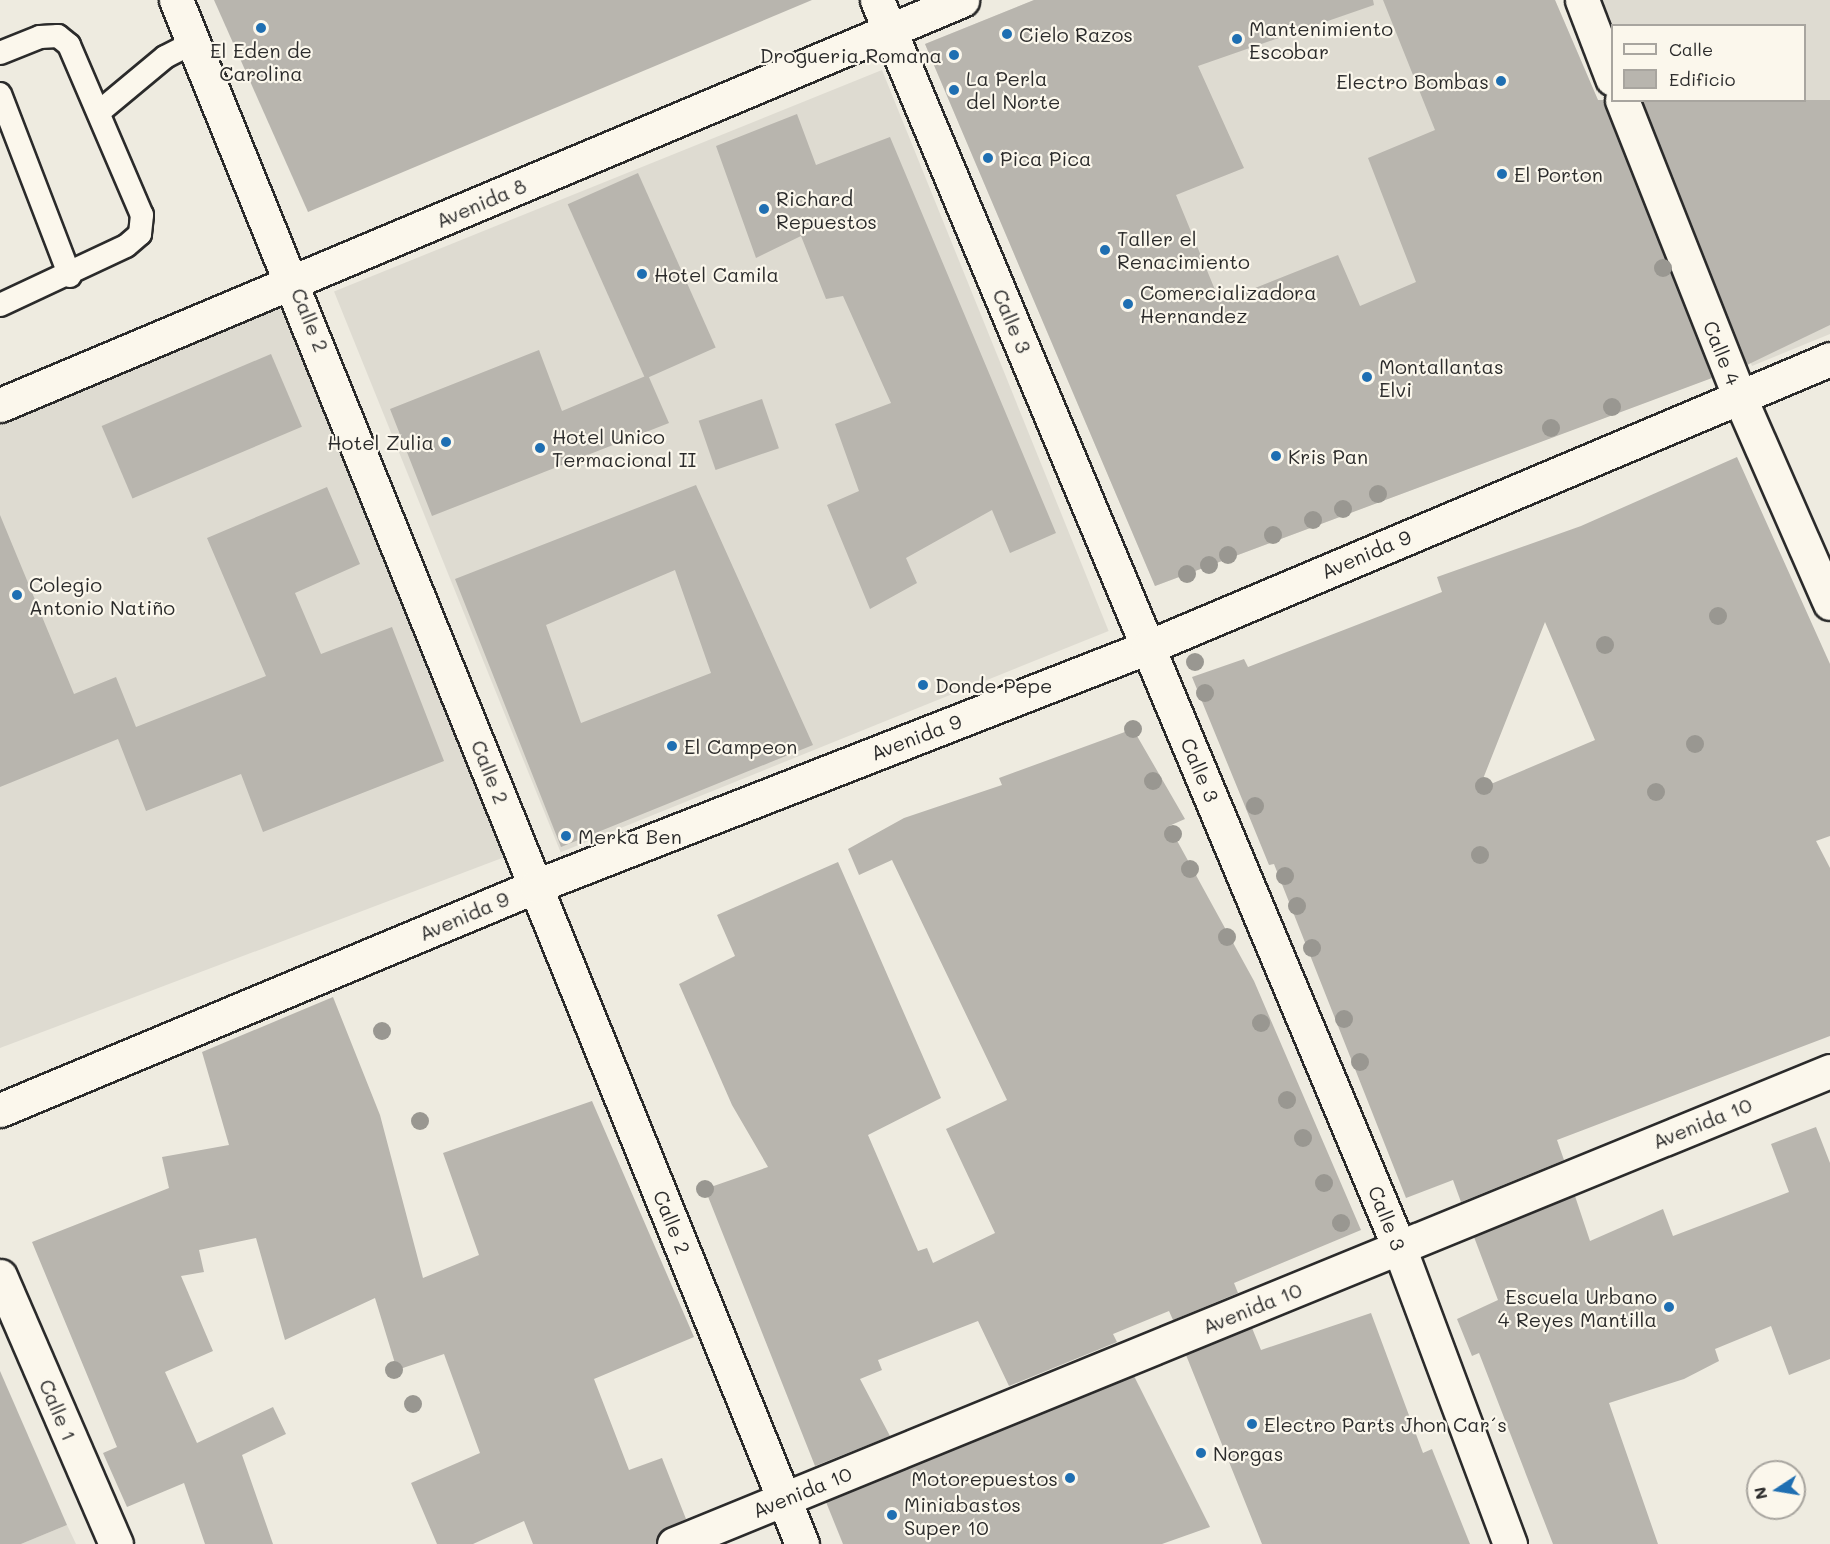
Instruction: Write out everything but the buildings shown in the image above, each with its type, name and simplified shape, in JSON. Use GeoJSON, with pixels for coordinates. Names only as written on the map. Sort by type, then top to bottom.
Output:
{"type":"FeatureCollection","features":[{"type":"Feature","properties":{"kind":"street","name":"Calle 2"},"geometry":{"type":"LineString","coordinates":[[176,0],[294,282],[802,1544]]}},
{"type":"Feature","properties":{"kind":"street","name":"Calle 3"},"geometry":{"type":"LineString","coordinates":[[877,0],[1400,1247],[1510,1544]]}},
{"type":"Feature","properties":{"kind":"street","name":"Avenida 8"},"geometry":{"type":"LineString","coordinates":[[0,405],[962,0]]}},
{"type":"Feature","properties":{"kind":"street"},"geometry":{"type":"LineString","coordinates":[[1582,0],[1611,75]]}},
{"type":"Feature","properties":{"kind":"street","name":"Calle 4"},"geometry":{"type":"LineString","coordinates":[[1623,102],[1739,396],[1830,603]]}},
{"type":"Feature","properties":{"kind":"street","name":"Avenida 9"},"geometry":{"type":"LineString","coordinates":[[0,1110],[536,886],[1148,647],[1830,359]]}},
{"type":"Feature","properties":{"kind":"street","name":"Avenida 10"},"geometry":{"type":"LineString","coordinates":[[674,1544],[1830,1071]]}},
{"type":"Feature","properties":{"kind":"street","name":"Calle 1"},"geometry":{"type":"LineString","coordinates":[[0,1276],[116,1544]]}},
{"type":"Feature","properties":{"kind":"lane"},"geometry":{"type":"LineString","coordinates":[[0,53],[58,36],[69,45],[142,215],[140,234],[70,276],[1,300]]}},
{"type":"Feature","properties":{"kind":"lane"},"geometry":{"type":"LineString","coordinates":[[99,112],[165,57],[194,42]]}},
{"type":"Feature","properties":{"kind":"lane"},"geometry":{"type":"LineString","coordinates":[[0,94],[70,276]]}},
{"type":"Feature","properties":{"kind":"shaded area"},"geometry":{"type":"Polygon","coordinates":[[[1034,0],[1555,0],[1716,376],[1155,586],[925,44],[1034,0]]]}},
{"type":"Feature","properties":{"kind":"shaded area"},"geometry":{"type":"Polygon","coordinates":[[[1602,0],[1830,0],[1830,334],[1752,366],[1643,102],[1806,102],[1806,24],[1613,24],[1602,0]]]}},
{"type":"Feature","properties":{"kind":"shaded area"},"geometry":{"type":"Polygon","coordinates":[[[882,70],[1109,631],[561,852],[334,291],[882,70]]]}},
{"type":"Feature","properties":{"kind":"shaded area"},"geometry":{"type":"Polygon","coordinates":[[[274,293],[510,855],[0,1048],[0,398],[274,293]]]}},
{"type":"Feature","properties":{"kind":"shaded area"},"geometry":{"type":"Polygon","coordinates":[[[67,1525],[76,1544],[21,1544],[67,1525]]]}},
{"type":"Feature","properties":{"kind":"place","name":"El Eden de Carolina"},"geometry":{"type":"Point","coordinates":[261,28]}},
{"type":"Feature","properties":{"kind":"place","name":"Cielo Razos"},"geometry":{"type":"Point","coordinates":[1007,34]}},
{"type":"Feature","properties":{"kind":"place","name":"Mantenimiento Escobar"},"geometry":{"type":"Point","coordinates":[1237,39]}},
{"type":"Feature","properties":{"kind":"place","name":"Drogueria Romana"},"geometry":{"type":"Point","coordinates":[954,55]}},
{"type":"Feature","properties":{"kind":"place","name":"Electro Bombas"},"geometry":{"type":"Point","coordinates":[1501,81]}},
{"type":"Feature","properties":{"kind":"place","name":"La Perla del Norte"},"geometry":{"type":"Point","coordinates":[954,90]}},
{"type":"Feature","properties":{"kind":"place","name":"Pica Pica"},"geometry":{"type":"Point","coordinates":[988,158]}},
{"type":"Feature","properties":{"kind":"place","name":"El Porton"},"geometry":{"type":"Point","coordinates":[1502,174]}},
{"type":"Feature","properties":{"kind":"place","name":"Richard Repuestos"},"geometry":{"type":"Point","coordinates":[764,209]}},
{"type":"Feature","properties":{"kind":"place","name":"Taller el Renacimiento"},"geometry":{"type":"Point","coordinates":[1105,250]}},
{"type":"Feature","properties":{"kind":"place","name":"Hotel Camila"},"geometry":{"type":"Point","coordinates":[642,274]}},
{"type":"Feature","properties":{"kind":"place","name":"Comercializadora Hernandez"},"geometry":{"type":"Point","coordinates":[1128,304]}},
{"type":"Feature","properties":{"kind":"place","name":"Montallantas Elvi"},"geometry":{"type":"Point","coordinates":[1367,377]}},
{"type":"Feature","properties":{"kind":"place","name":"Hotel Zulia"},"geometry":{"type":"Point","coordinates":[446,442]}},
{"type":"Feature","properties":{"kind":"place","name":"Hotel Unico Termacional II"},"geometry":{"type":"Point","coordinates":[540,448]}},
{"type":"Feature","properties":{"kind":"place","name":"Kris Pan"},"geometry":{"type":"Point","coordinates":[1276,456]}},
{"type":"Feature","properties":{"kind":"place","name":"Colegio Antonio Natiño"},"geometry":{"type":"Point","coordinates":[17,595]}},
{"type":"Feature","properties":{"kind":"place","name":"Donde Pepe"},"geometry":{"type":"Point","coordinates":[923,685]}},
{"type":"Feature","properties":{"kind":"place","name":"El Campeon"},"geometry":{"type":"Point","coordinates":[672,746]}},
{"type":"Feature","properties":{"kind":"place","name":"Merka Ben"},"geometry":{"type":"Point","coordinates":[566,836]}},
{"type":"Feature","properties":{"kind":"place","name":"Escuela Urbano 4 Reyes Mantilla"},"geometry":{"type":"Point","coordinates":[1669,1307]}},
{"type":"Feature","properties":{"kind":"place","name":"Electro Parts Jhon Car´s"},"geometry":{"type":"Point","coordinates":[1252,1424]}},
{"type":"Feature","properties":{"kind":"place","name":"Norgas"},"geometry":{"type":"Point","coordinates":[1201,1453]}},
{"type":"Feature","properties":{"kind":"place","name":"Motorepuestos"},"geometry":{"type":"Point","coordinates":[1070,1478]}},
{"type":"Feature","properties":{"kind":"place","name":"Miniabastos Super 10"},"geometry":{"type":"Point","coordinates":[892,1515]}}]}
